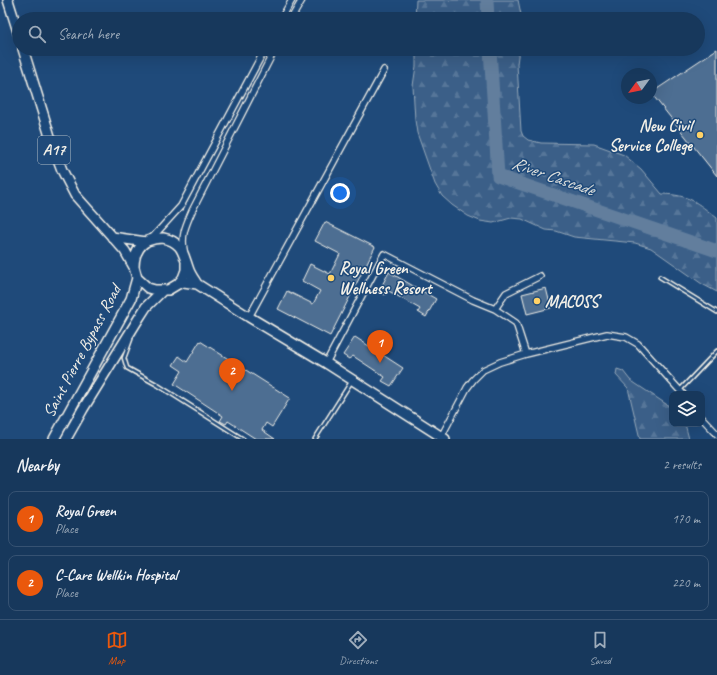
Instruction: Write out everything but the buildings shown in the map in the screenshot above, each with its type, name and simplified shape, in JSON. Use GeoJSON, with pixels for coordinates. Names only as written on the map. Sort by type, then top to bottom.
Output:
{"type":"FeatureCollection","features":[{"type":"Feature","properties":{"kind":"main road"},"geometry":{"type":"LineString","coordinates":[[8,0],[12,13]]}},
{"type":"Feature","properties":{"kind":"main road","name":"A17"},"geometry":{"type":"LineString","coordinates":[[25,56],[53,146],[74,195],[125,251],[134,268],[137,278]]}},
{"type":"Feature","properties":{"kind":"main road"},"geometry":{"type":"LineString","coordinates":[[112,237],[148,241],[160,238],[168,239],[179,247],[197,284]]}},
{"type":"Feature","properties":{"kind":"main road"},"geometry":{"type":"LineString","coordinates":[[134,268],[136,253],[140,247],[148,241]]}},
{"type":"Feature","properties":{"kind":"main road"},"geometry":{"type":"LineString","coordinates":[[178,284],[183,278],[186,270],[186,260]]}},
{"type":"Feature","properties":{"kind":"main road"},"geometry":{"type":"LineString","coordinates":[[137,278],[148,288],[162,291],[168,290],[184,282],[197,284],[326,363],[442,438]]}},
{"type":"Feature","properties":{"kind":"main road","name":"Saint Pierre Bypass Road"},"geometry":{"type":"LineString","coordinates":[[54,439],[131,299],[137,278]]}},
{"type":"Feature","properties":{"kind":"main road","name":"Saint Pierre Bypass Road"},"geometry":{"type":"LineString","coordinates":[[66,439],[146,307],[162,291]]}},
{"type":"Feature","properties":{"kind":"street"},"geometry":{"type":"LineString","coordinates":[[285,12],[292,0]]}},
{"type":"Feature","properties":{"kind":"street"},"geometry":{"type":"LineString","coordinates":[[295,12],[302,0]]}},
{"type":"Feature","properties":{"kind":"street"},"geometry":{"type":"LineString","coordinates":[[148,241],[181,206],[261,56]]}},
{"type":"Feature","properties":{"kind":"street"},"geometry":{"type":"LineString","coordinates":[[186,260],[182,242],[183,232],[192,211],[272,56]]}},
{"type":"Feature","properties":{"kind":"street"},"geometry":{"type":"LineString","coordinates":[[249,317],[384,70]]}},
{"type":"Feature","properties":{"kind":"street"},"geometry":{"type":"LineString","coordinates":[[326,363],[384,254],[473,300],[495,309],[516,323],[526,354]]}},
{"type":"Feature","properties":{"kind":"street"},"geometry":{"type":"LineString","coordinates":[[495,309],[506,293],[540,276]]}},
{"type":"Feature","properties":{"kind":"street"},"geometry":{"type":"LineString","coordinates":[[442,438],[467,388],[478,375],[490,366],[526,354],[603,335],[620,335],[638,344],[680,391]]}},
{"type":"Feature","properties":{"kind":"street"},"geometry":{"type":"LineString","coordinates":[[705,421],[717,434]]}},
{"type":"Feature","properties":{"kind":"lane"},"geometry":{"type":"LineString","coordinates":[[660,278],[717,312]]}},
{"type":"Feature","properties":{"kind":"lane"},"geometry":{"type":"LineString","coordinates":[[139,318],[124,358],[127,368],[243,439]]}},
{"type":"Feature","properties":{"kind":"lane"},"geometry":{"type":"LineString","coordinates":[[682,391],[717,351]]}},
{"type":"Feature","properties":{"kind":"lane"},"geometry":{"type":"LineString","coordinates":[[315,439],[352,380]]}},
{"type":"Feature","properties":{"kind":"green space"},"geometry":{"type":"Polygon","coordinates":[[[416,0],[518,0],[521,12],[415,12],[416,0]]]}},
{"type":"Feature","properties":{"kind":"green space"},"geometry":{"type":"Polygon","coordinates":[[[416,56],[518,56],[517,64],[521,131],[523,136],[528,140],[541,143],[594,144],[624,155],[641,169],[662,194],[679,196],[692,200],[717,218],[717,292],[702,284],[651,248],[635,243],[574,237],[556,231],[546,230],[522,219],[511,218],[493,223],[480,221],[468,216],[452,205],[442,196],[435,184],[417,133],[413,86],[416,56]]]}},
{"type":"Feature","properties":{"kind":"green space"},"geometry":{"type":"Polygon","coordinates":[[[617,369],[623,371],[630,380],[669,406],[669,427],[686,427],[689,439],[640,439],[628,388],[616,375],[617,369]]]}},
{"type":"Feature","properties":{"kind":"waterway","name":"River Cascade"},"geometry":{"type":"LineString","coordinates":[[487,0],[488,12]]}},
{"type":"Feature","properties":{"kind":"waterway","name":"River Cascade"},"geometry":{"type":"LineString","coordinates":[[490,56],[498,176],[717,251]]}},
{"type":"Feature","properties":{"kind":"place","name":"New Civil Service College"},"geometry":{"type":"Point","coordinates":[700,135]}},
{"type":"Feature","properties":{"kind":"place","name":"Royal Green Wellness Resort"},"geometry":{"type":"Point","coordinates":[331,278]}},
{"type":"Feature","properties":{"kind":"place","name":"MACOSS"},"geometry":{"type":"Point","coordinates":[537,301]}},
{"type":"Feature","properties":{"kind":"place","name":"Royal Green"},"geometry":{"type":"Point","coordinates":[380,363]}},
{"type":"Feature","properties":{"kind":"place","name":"C-Care Wellkin Hospital"},"geometry":{"type":"Point","coordinates":[232,391]}}]}
